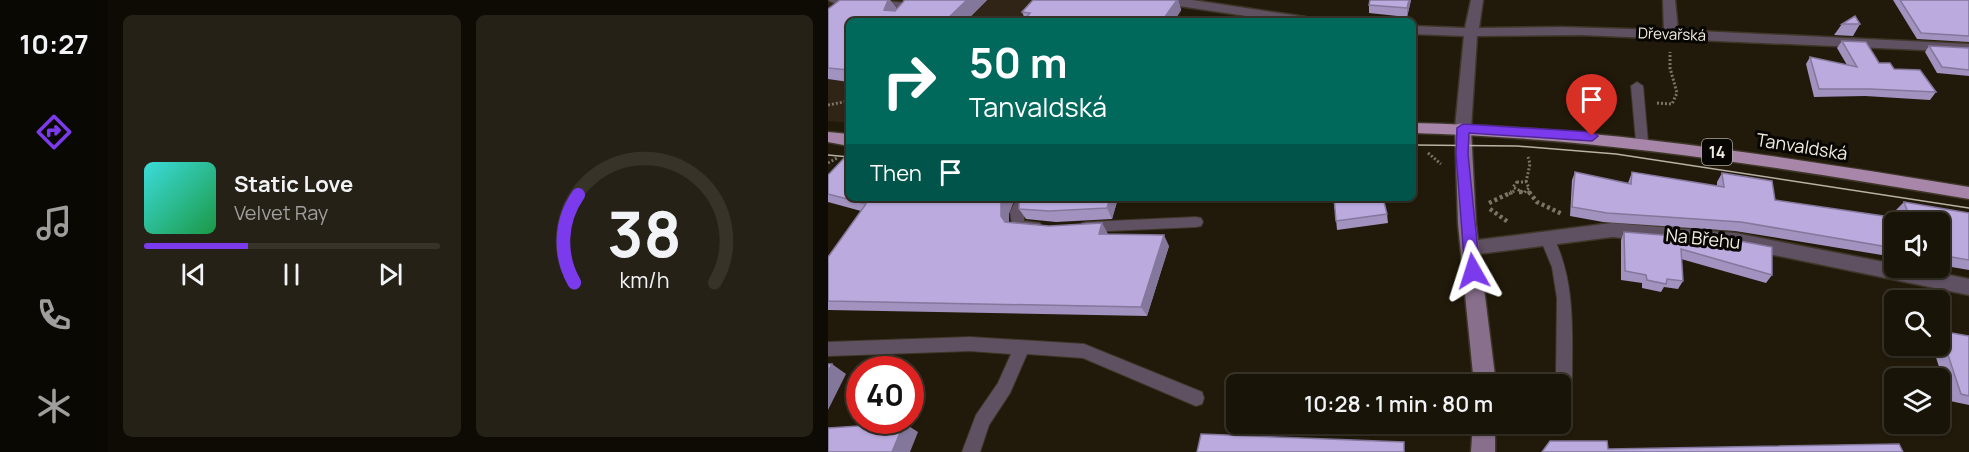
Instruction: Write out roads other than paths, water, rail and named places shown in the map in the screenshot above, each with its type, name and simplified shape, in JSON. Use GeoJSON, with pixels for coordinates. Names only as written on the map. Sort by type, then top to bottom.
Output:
{"type":"FeatureCollection","features":[{"type":"Feature","properties":{"kind":"main road","name":"Tanvaldská"},"geometry":{"type":"LineString","coordinates":[[1416,128],[1515,130],[1642,142],[1969,193]]}},
{"type":"Feature","properties":{"kind":"main road"},"geometry":{"type":"LineString","coordinates":[[828,137],[846,140]]}},
{"type":"Feature","properties":{"kind":"street"},"geometry":{"type":"LineString","coordinates":[[1477,0],[1471,32],[1462,154],[1484,374]]}},
{"type":"Feature","properties":{"kind":"street"},"geometry":{"type":"LineString","coordinates":[[1669,0],[1671,33]]}},
{"type":"Feature","properties":{"kind":"street"},"geometry":{"type":"LineString","coordinates":[[1179,2],[1286,18]]}},
{"type":"Feature","properties":{"kind":"street","name":"Dřevařská"},"geometry":{"type":"LineString","coordinates":[[1416,30],[1471,32],[1530,29],[1671,33],[1969,48]]}},
{"type":"Feature","properties":{"kind":"street","name":"Na Břehu"},"geometry":{"type":"LineString","coordinates":[[1470,248],[1612,230],[1735,240],[1969,287]]}},
{"type":"Feature","properties":{"kind":"street"},"geometry":{"type":"LineString","coordinates":[[1483,452],[1484,434]]}},
{"type":"Feature","properties":{"kind":"lane"},"geometry":{"type":"LineString","coordinates":[[832,0],[904,5],[905,14],[901,18]]}},
{"type":"Feature","properties":{"kind":"lane"},"geometry":{"type":"LineString","coordinates":[[1637,86],[1642,142]]}},
{"type":"Feature","properties":{"kind":"lane"},"geometry":{"type":"LineString","coordinates":[[1022,201],[1017,212],[1018,226],[1047,228]]}},
{"type":"Feature","properties":{"kind":"lane"},"geometry":{"type":"LineString","coordinates":[[1068,228],[1196,222]]}},
{"type":"Feature","properties":{"kind":"lane"},"geometry":{"type":"LineString","coordinates":[[1547,238],[1559,267],[1564,298],[1564,374]]}},
{"type":"Feature","properties":{"kind":"lane"},"geometry":{"type":"LineString","coordinates":[[828,349],[970,344],[1084,351],[1196,398]]}},
{"type":"Feature","properties":{"kind":"lane"},"geometry":{"type":"LineString","coordinates":[[971,452],[982,421],[1004,388],[1022,347]]}},
{"type":"Feature","properties":{"kind":"tram line"},"geometry":{"type":"LineString","coordinates":[[1416,145],[1517,146],[1616,154],[1969,208]]}},
{"type":"Feature","properties":{"kind":"tram line"},"geometry":{"type":"LineString","coordinates":[[828,155],[846,157]]}}]}
